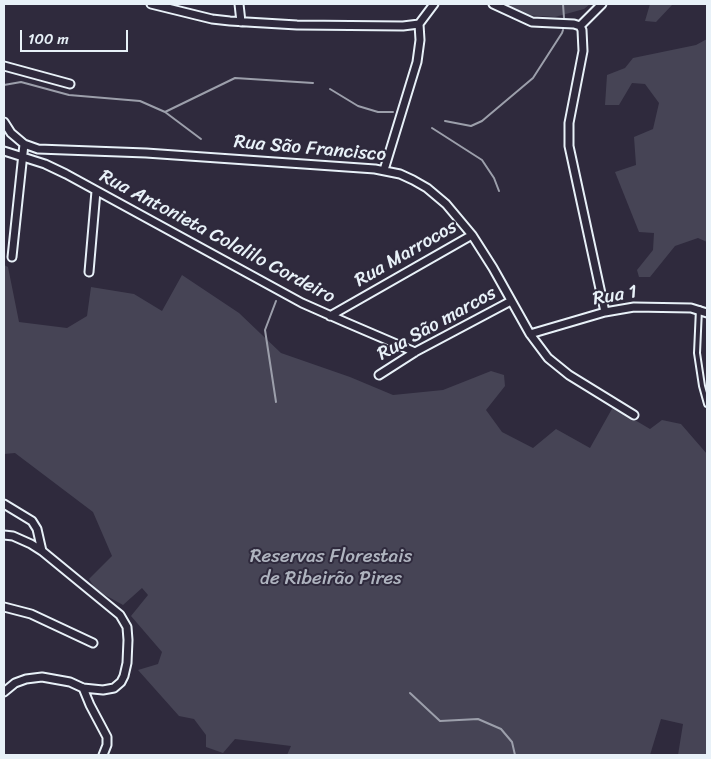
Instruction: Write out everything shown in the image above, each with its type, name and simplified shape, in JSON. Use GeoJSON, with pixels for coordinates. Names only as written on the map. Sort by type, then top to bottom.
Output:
{"type":"FeatureCollection","features":[{"type":"Feature","properties":{"kind":"street"},"geometry":{"type":"LineString","coordinates":[[151,4],[212,19],[241,22],[297,25],[403,26],[419,24]]}},
{"type":"Feature","properties":{"kind":"street"},"geometry":{"type":"LineString","coordinates":[[239,4],[241,22]]}},
{"type":"Feature","properties":{"kind":"street"},"geometry":{"type":"LineString","coordinates":[[384,170],[419,51],[419,24],[434,4]]}},
{"type":"Feature","properties":{"kind":"street"},"geometry":{"type":"LineString","coordinates":[[493,4],[532,22],[580,26]]}},
{"type":"Feature","properties":{"kind":"street"},"geometry":{"type":"LineString","coordinates":[[580,26],[602,4]]}},
{"type":"Feature","properties":{"kind":"street"},"geometry":{"type":"LineString","coordinates":[[580,26],[584,41],[570,117],[569,146],[605,312]]}},
{"type":"Feature","properties":{"kind":"street"},"geometry":{"type":"LineString","coordinates":[[4,66],[70,84]]}},
{"type":"Feature","properties":{"kind":"street"},"geometry":{"type":"LineString","coordinates":[[4,122],[11,133],[24,144],[12,257]]}},
{"type":"Feature","properties":{"kind":"street","name":"Rua São Francisco"},"geometry":{"type":"LineString","coordinates":[[24,144],[38,149],[146,153],[384,170],[400,174],[427,188],[446,204],[472,235],[530,334],[541,350],[556,366],[634,415]]}},
{"type":"Feature","properties":{"kind":"street","name":"Rua Antonieta Colalilo Cordeiro"},"geometry":{"type":"LineString","coordinates":[[4,151],[45,164],[302,302],[415,352]]}},
{"type":"Feature","properties":{"kind":"street"},"geometry":{"type":"LineString","coordinates":[[89,272],[96,191]]}},
{"type":"Feature","properties":{"kind":"street","name":"Rua Marrocos"},"geometry":{"type":"LineString","coordinates":[[330,316],[472,235]]}},
{"type":"Feature","properties":{"kind":"street","name":"Rua São marcos"},"geometry":{"type":"LineString","coordinates":[[379,375],[415,352],[511,301]]}},
{"type":"Feature","properties":{"kind":"street","name":"Rua 1"},"geometry":{"type":"LineString","coordinates":[[530,334],[605,312],[639,307],[684,307],[707,313]]}},
{"type":"Feature","properties":{"kind":"street"},"geometry":{"type":"LineString","coordinates":[[4,504],[32,522],[37,528],[42,550]]}},
{"type":"Feature","properties":{"kind":"street"},"geometry":{"type":"LineString","coordinates":[[4,535],[13,536],[42,550],[120,615],[127,627],[127,663],[121,682],[114,688],[103,690],[83,688],[70,682],[42,677],[26,679],[4,692]]}},
{"type":"Feature","properties":{"kind":"street"},"geometry":{"type":"LineString","coordinates":[[4,607],[31,614],[94,644]]}},
{"type":"Feature","properties":{"kind":"street"},"geometry":{"type":"LineString","coordinates":[[83,688],[107,737],[107,745],[103,755]]}},
{"type":"Feature","properties":{"kind":"lane"},"geometry":{"type":"LineString","coordinates":[[699,310],[697,353],[707,404]]}},
{"type":"Feature","properties":{"kind":"green space"},"geometry":{"type":"Polygon","coordinates":[[[505,4],[590,4],[584,9],[555,17],[526,15],[505,4]]]}},
{"type":"Feature","properties":{"kind":"green space"},"geometry":{"type":"Polygon","coordinates":[[[650,4],[693,4],[672,5],[656,22],[645,21],[650,4]]]}},
{"type":"Feature","properties":{"kind":"green space"},"geometry":{"type":"Polygon","coordinates":[[[707,39],[707,242],[698,238],[675,246],[650,277],[639,277],[637,270],[653,250],[654,233],[639,232],[615,172],[636,165],[634,137],[653,129],[659,103],[645,84],[632,83],[619,105],[605,105],[607,75],[625,68],[633,58],[696,45],[707,39]]]}},
{"type":"Feature","properties":{"kind":"green space","name":"Reservas Florestais de Ribeirão Pires"},"geometry":{"type":"Polygon","coordinates":[[[4,265],[8,267],[19,322],[67,328],[87,316],[91,287],[134,294],[162,311],[182,275],[239,313],[281,353],[350,377],[393,395],[443,390],[491,371],[504,375],[505,386],[486,410],[502,432],[533,448],[556,429],[590,448],[613,407],[650,429],[662,420],[681,424],[707,454],[707,755],[678,755],[683,724],[661,719],[650,755],[287,755],[291,746],[235,739],[223,753],[206,747],[206,735],[194,719],[179,716],[138,670],[158,664],[162,652],[131,616],[148,595],[142,588],[123,605],[96,590],[89,579],[112,556],[93,512],[15,453],[4,454],[4,265]]]}},
{"type":"Feature","properties":{"kind":"waterway"},"geometry":{"type":"LineString","coordinates":[[563,4],[564,18]]}},
{"type":"Feature","properties":{"kind":"waterway"},"geometry":{"type":"LineString","coordinates":[[445,121],[471,126],[482,121],[533,78],[563,30]]}},
{"type":"Feature","properties":{"kind":"waterway"},"geometry":{"type":"LineString","coordinates":[[4,85],[21,82],[69,95],[140,101],[165,112],[235,78],[313,83]]}},
{"type":"Feature","properties":{"kind":"waterway"},"geometry":{"type":"LineString","coordinates":[[330,89],[358,106],[378,112],[393,112]]}},
{"type":"Feature","properties":{"kind":"waterway"},"geometry":{"type":"LineString","coordinates":[[165,112],[201,139]]}},
{"type":"Feature","properties":{"kind":"waterway"},"geometry":{"type":"LineString","coordinates":[[432,128],[482,160],[494,178],[499,191]]}},
{"type":"Feature","properties":{"kind":"waterway"},"geometry":{"type":"LineString","coordinates":[[276,301],[265,330],[276,402]]}},
{"type":"Feature","properties":{"kind":"waterway"},"geometry":{"type":"LineString","coordinates":[[410,693],[440,721],[478,719],[501,729],[512,742],[515,755]]}}]}
